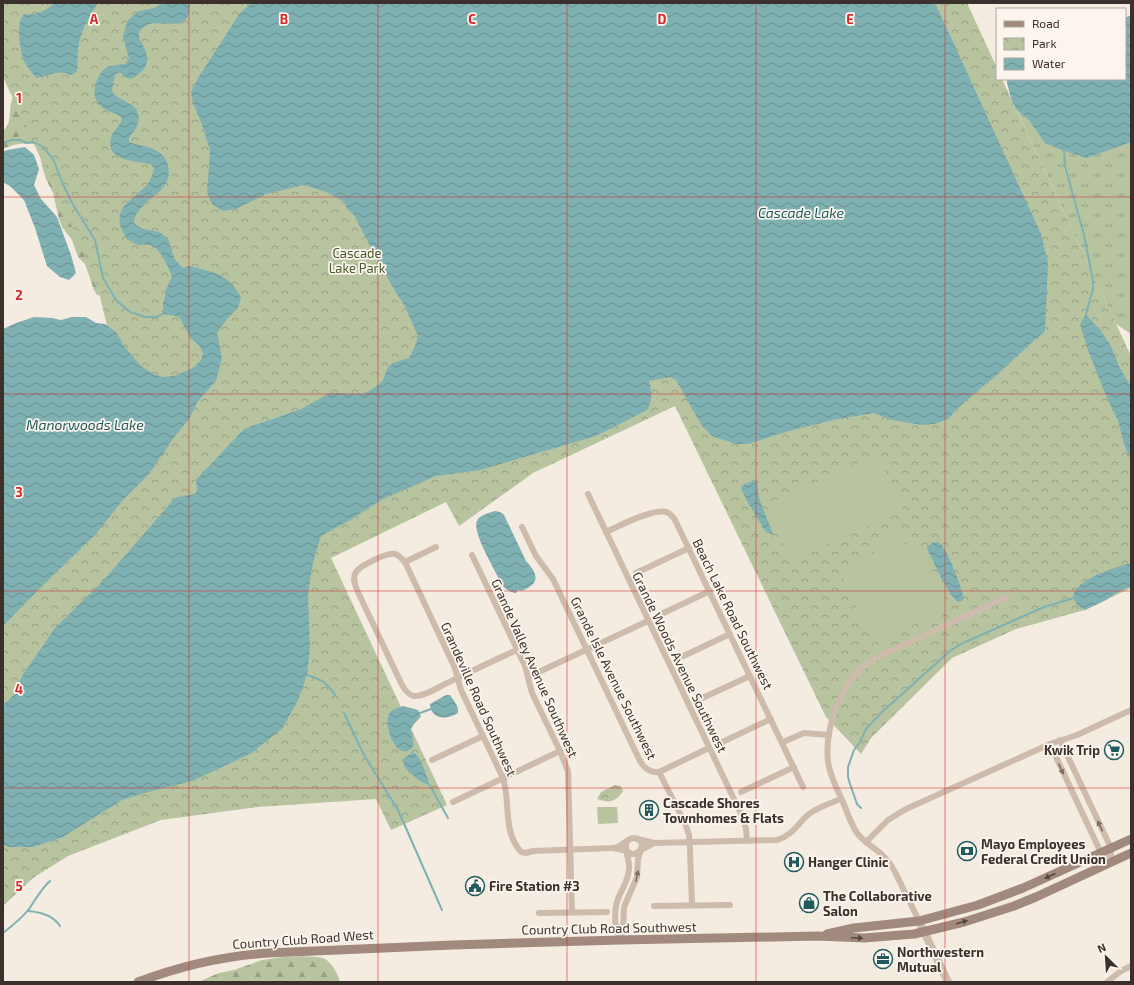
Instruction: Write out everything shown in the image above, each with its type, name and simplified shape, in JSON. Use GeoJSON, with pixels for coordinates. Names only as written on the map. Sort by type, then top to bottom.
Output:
{"type":"FeatureCollection","features":[{"type":"Feature","properties":{"kind":"main road"},"geometry":{"type":"LineString","coordinates":[[818,936],[854,928],[919,921],[958,911],[1036,882],[1131,839]]}},
{"type":"Feature","properties":{"kind":"main road"},"geometry":{"type":"LineString","coordinates":[[818,936],[880,938],[924,932],[972,919],[1018,904],[1131,853]]}},
{"type":"Feature","properties":{"kind":"main road","name":"Country Club Road Southwest"},"geometry":{"type":"LineString","coordinates":[[400,947],[620,940],[818,936]]}},
{"type":"Feature","properties":{"kind":"main road","name":"Country Club Road West"},"geometry":{"type":"LineString","coordinates":[[138,982],[175,969],[209,960],[239,955],[293,951],[400,947]]}},
{"type":"Feature","properties":{"kind":"street","name":"Grande Woods Avenue Southwest"},"geometry":{"type":"LineString","coordinates":[[588,494],[744,820],[747,841]]}},
{"type":"Feature","properties":{"kind":"street","name":"Beach Lake Road Southwest"},"geometry":{"type":"LineString","coordinates":[[606,532],[660,511],[669,514],[675,520],[803,787]]}},
{"type":"Feature","properties":{"kind":"street","name":"Grande Isle Avenue Southwest"},"geometry":{"type":"LineString","coordinates":[[522,526],[536,556],[553,579],[642,764],[652,772],[659,772],[685,823],[690,842],[692,906]]}},
{"type":"Feature","properties":{"kind":"street"},"geometry":{"type":"LineString","coordinates":[[436,547],[405,562],[398,556],[390,554],[386,555],[362,566],[354,576],[357,590],[401,684],[409,694],[415,696],[420,695],[517,650]]}},
{"type":"Feature","properties":{"kind":"street"},"geometry":{"type":"LineString","coordinates":[[636,573],[689,548]]}},
{"type":"Feature","properties":{"kind":"street","name":"Grande Valley Avenue Southwest"},"geometry":{"type":"LineString","coordinates":[[472,555],[525,666],[532,693],[560,751],[569,774],[572,912]]}},
{"type":"Feature","properties":{"kind":"street","name":"Grandeville Road Southwest"},"geometry":{"type":"LineString","coordinates":[[405,562],[453,664],[460,687],[503,778],[506,788],[507,811],[510,828],[515,843],[521,852],[613,848],[618,847],[632,838],[654,843],[773,840],[784,838],[790,834],[812,812],[842,799]]}},
{"type":"Feature","properties":{"kind":"street"},"geometry":{"type":"LineString","coordinates":[[657,616],[710,591]]}},
{"type":"Feature","properties":{"kind":"street"},"geometry":{"type":"LineString","coordinates":[[948,982],[891,864],[855,830],[829,767],[829,735],[838,702],[844,692],[857,674],[876,658],[1007,597]]}},
{"type":"Feature","properties":{"kind":"street"},"geometry":{"type":"LineString","coordinates":[[528,677],[648,620]]}},
{"type":"Feature","properties":{"kind":"street"},"geometry":{"type":"LineString","coordinates":[[677,658],[730,634]]}},
{"type":"Feature","properties":{"kind":"street"},"geometry":{"type":"LineString","coordinates":[[698,700],[750,676]]}},
{"type":"Feature","properties":{"kind":"street"},"geometry":{"type":"LineString","coordinates":[[866,842],[882,825],[899,813],[1050,744],[1077,735],[1131,710]]}},
{"type":"Feature","properties":{"kind":"street"},"geometry":{"type":"LineString","coordinates":[[718,744],[771,719]]}},
{"type":"Feature","properties":{"kind":"street"},"geometry":{"type":"LineString","coordinates":[[782,742],[804,733],[829,735]]}},
{"type":"Feature","properties":{"kind":"street"},"geometry":{"type":"LineString","coordinates":[[432,760],[483,736]]}},
{"type":"Feature","properties":{"kind":"street"},"geometry":{"type":"LineString","coordinates":[[1060,740],[1111,848],[1111,862]]}},
{"type":"Feature","properties":{"kind":"street"},"geometry":{"type":"LineString","coordinates":[[1050,744],[1101,853],[1111,862]]}},
{"type":"Feature","properties":{"kind":"street"},"geometry":{"type":"LineString","coordinates":[[659,772],[709,748]]}},
{"type":"Feature","properties":{"kind":"street"},"geometry":{"type":"LineString","coordinates":[[453,802],[560,751]]}},
{"type":"Feature","properties":{"kind":"street"},"geometry":{"type":"LineString","coordinates":[[741,792],[794,767]]}},
{"type":"Feature","properties":{"kind":"street"},"geometry":{"type":"LineString","coordinates":[[620,940],[623,930],[624,907],[637,877],[638,859],[642,844],[638,839]]}},
{"type":"Feature","properties":{"kind":"street"},"geometry":{"type":"LineString","coordinates":[[620,940],[616,930],[615,913],[618,899],[627,879],[629,868],[625,846],[628,840]]}},
{"type":"Feature","properties":{"kind":"street","name":"Grandeville Road Southwest"},"geometry":{"type":"LineString","coordinates":[[613,848],[635,854],[654,843]]}},
{"type":"Feature","properties":{"kind":"street"},"geometry":{"type":"LineString","coordinates":[[623,888],[631,892]]}},
{"type":"Feature","properties":{"kind":"street"},"geometry":{"type":"LineString","coordinates":[[654,906],[730,905]]}},
{"type":"Feature","properties":{"kind":"street"},"geometry":{"type":"LineString","coordinates":[[539,913],[607,912]]}},
{"type":"Feature","properties":{"kind":"street"},"geometry":{"type":"LineString","coordinates":[[1107,982],[1121,971],[1131,966]]}},
{"type":"Feature","properties":{"kind":"green space","name":"Cascade Lake Park"},"geometry":{"type":"Polygon","coordinates":[[[3,3],[967,3],[996,66],[996,80],[1002,80],[1131,356],[1131,588],[1085,610],[1016,629],[952,658],[871,738],[861,754],[826,717],[675,406],[533,473],[459,526],[446,502],[331,558],[447,805],[391,830],[376,799],[257,807],[161,820],[68,856],[33,878],[3,906],[3,530],[141,466],[95,276],[3,77],[3,3]]]}},
{"type":"Feature","properties":{"kind":"green space"},"geometry":{"type":"Polygon","coordinates":[[[23,89],[104,296],[97,295],[85,264],[78,257],[72,240],[62,227],[53,193],[46,179],[42,166],[39,150],[34,144],[26,143],[13,145],[3,149],[3,131],[8,123],[11,101],[14,96],[23,89]]]}},
{"type":"Feature","properties":{"kind":"green space"},"geometry":{"type":"Polygon","coordinates":[[[1011,98],[1131,104],[1131,334],[1116,324],[1011,98]]]}},
{"type":"Feature","properties":{"kind":"green space"},"geometry":{"type":"Polygon","coordinates":[[[878,454],[903,509],[791,560],[766,505],[878,454]]]}},
{"type":"Feature","properties":{"kind":"green space"},"geometry":{"type":"Polygon","coordinates":[[[892,524],[902,542],[923,552],[950,608],[873,643],[840,572],[871,557],[892,524]]]}},
{"type":"Feature","properties":{"kind":"green space"},"geometry":{"type":"Polygon","coordinates":[[[615,785],[621,786],[623,791],[617,798],[612,801],[597,799],[601,792],[615,785]]]}},
{"type":"Feature","properties":{"kind":"green space"},"geometry":{"type":"Polygon","coordinates":[[[597,807],[617,807],[618,823],[598,824],[597,807]]]}},
{"type":"Feature","properties":{"kind":"green space"},"geometry":{"type":"Polygon","coordinates":[[[284,957],[311,957],[325,959],[334,969],[340,982],[198,982],[219,973],[234,970],[262,960],[284,957]]]}},
{"type":"Feature","properties":{"kind":"water"},"geometry":{"type":"Polygon","coordinates":[[[54,3],[98,3],[88,19],[81,37],[78,49],[77,71],[70,75],[66,73],[58,73],[36,78],[26,65],[23,58],[19,38],[21,18],[24,14],[39,13],[54,3]]]}},
{"type":"Feature","properties":{"kind":"water","name":"Manorwoods Lake"},"geometry":{"type":"Polygon","coordinates":[[[163,3],[190,3],[189,13],[186,19],[176,24],[149,24],[141,29],[139,32],[139,37],[146,53],[147,62],[143,70],[131,79],[125,77],[121,73],[115,74],[112,90],[114,94],[129,103],[138,112],[139,119],[136,128],[129,138],[129,142],[158,151],[165,159],[168,166],[169,174],[164,187],[143,206],[135,216],[134,223],[141,228],[157,232],[165,236],[169,241],[175,259],[183,268],[189,266],[220,275],[232,284],[241,298],[238,308],[227,319],[217,333],[222,358],[216,381],[198,401],[189,419],[175,436],[149,474],[123,500],[95,535],[3,626],[3,329],[34,317],[61,320],[72,317],[86,317],[96,323],[105,324],[117,333],[124,346],[141,366],[153,374],[163,377],[175,376],[194,367],[201,360],[203,353],[199,345],[191,339],[180,318],[163,314],[163,303],[166,289],[172,277],[161,254],[150,245],[139,245],[130,241],[125,236],[121,228],[119,220],[123,207],[149,182],[154,168],[151,164],[129,160],[116,155],[110,144],[112,135],[122,118],[103,108],[97,102],[95,95],[96,84],[102,71],[109,66],[125,64],[129,59],[123,36],[128,20],[139,11],[155,8],[163,3]]]}},
{"type":"Feature","properties":{"kind":"water","name":"Cascade Lake"},"geometry":{"type":"Polygon","coordinates":[[[251,3],[934,3],[1041,234],[1048,263],[1045,331],[959,407],[948,419],[934,424],[922,425],[892,420],[874,413],[838,419],[789,431],[748,444],[735,444],[712,436],[702,426],[676,380],[670,377],[649,381],[651,396],[647,410],[596,436],[480,470],[436,476],[383,499],[321,536],[313,562],[308,594],[310,648],[307,675],[298,700],[282,729],[250,754],[192,781],[122,800],[63,837],[33,847],[9,847],[3,845],[3,705],[14,695],[22,676],[55,628],[103,581],[175,498],[196,493],[196,480],[244,429],[301,409],[330,393],[362,394],[371,390],[382,382],[388,367],[393,363],[409,358],[418,336],[404,305],[354,215],[348,210],[343,201],[326,192],[304,185],[266,194],[236,209],[223,211],[212,204],[207,193],[210,150],[193,103],[191,92],[198,78],[240,13],[251,3]]]}},
{"type":"Feature","properties":{"kind":"water"},"geometry":{"type":"Polygon","coordinates":[[[1131,15],[1131,142],[1087,158],[1045,143],[1029,120],[1016,109],[1011,98],[1007,80],[1126,80],[1126,18],[1131,15]]]}},
{"type":"Feature","properties":{"kind":"water"},"geometry":{"type":"Polygon","coordinates":[[[25,147],[34,155],[39,169],[34,185],[41,199],[57,217],[71,255],[76,273],[69,280],[60,277],[47,266],[24,200],[10,186],[3,182],[3,152],[25,147]]]}},
{"type":"Feature","properties":{"kind":"water"},"geometry":{"type":"Polygon","coordinates":[[[1086,314],[1099,328],[1111,346],[1119,366],[1131,387],[1131,460],[1125,447],[1118,421],[1104,391],[1088,350],[1080,324],[1086,314]]]}},
{"type":"Feature","properties":{"kind":"water"},"geometry":{"type":"Polygon","coordinates":[[[753,481],[757,482],[759,498],[773,534],[766,532],[747,501],[741,488],[743,485],[753,481]]]}},
{"type":"Feature","properties":{"kind":"water"},"geometry":{"type":"Polygon","coordinates":[[[495,511],[504,515],[526,561],[535,575],[536,579],[532,585],[521,591],[518,590],[516,593],[508,590],[500,583],[477,532],[476,526],[478,519],[484,514],[495,511]]]}},
{"type":"Feature","properties":{"kind":"water"},"geometry":{"type":"Polygon","coordinates":[[[938,542],[942,545],[953,568],[964,599],[962,601],[958,602],[950,593],[928,551],[927,547],[932,543],[938,542]]]}},
{"type":"Feature","properties":{"kind":"water"},"geometry":{"type":"Polygon","coordinates":[[[1131,563],[1131,586],[1085,610],[1075,602],[1074,594],[1079,587],[1088,580],[1099,574],[1131,563]]]}},
{"type":"Feature","properties":{"kind":"water"},"geometry":{"type":"Polygon","coordinates":[[[446,695],[450,695],[455,701],[458,708],[458,713],[449,717],[436,716],[431,709],[430,704],[446,695]]]}},
{"type":"Feature","properties":{"kind":"water"},"geometry":{"type":"Polygon","coordinates":[[[403,706],[418,710],[421,716],[411,729],[414,745],[411,749],[405,751],[400,750],[395,746],[389,732],[388,725],[390,712],[403,706]]]}},
{"type":"Feature","properties":{"kind":"water"},"geometry":{"type":"Polygon","coordinates":[[[415,753],[420,760],[430,786],[412,775],[405,767],[403,763],[406,756],[415,753]]]}},
{"type":"Feature","properties":{"kind":"waterway"},"geometry":{"type":"LineString","coordinates":[[3,143],[12,140],[20,140],[26,143],[34,142],[43,147],[53,159],[72,203],[95,240],[103,278],[116,300],[130,312],[145,317],[156,317],[163,314]]}},
{"type":"Feature","properties":{"kind":"waterway"},"geometry":{"type":"LineString","coordinates":[[1064,151],[1065,166],[1084,235],[1093,281],[1093,289],[1086,314]]}},
{"type":"Feature","properties":{"kind":"waterway"},"geometry":{"type":"LineString","coordinates":[[861,808],[857,804],[850,784],[848,767],[854,750],[860,742],[866,729],[882,712],[951,650],[963,643],[1044,607],[1074,598]]}},
{"type":"Feature","properties":{"kind":"waterway"},"geometry":{"type":"LineString","coordinates":[[307,675],[323,682],[335,695]]}},
{"type":"Feature","properties":{"kind":"waterway"},"geometry":{"type":"LineString","coordinates":[[420,713],[431,709]]}},
{"type":"Feature","properties":{"kind":"waterway"},"geometry":{"type":"LineString","coordinates":[[344,713],[364,755],[398,810],[442,910]]}},
{"type":"Feature","properties":{"kind":"waterway"},"geometry":{"type":"LineString","coordinates":[[430,786],[448,818]]}},
{"type":"Feature","properties":{"kind":"waterway"},"geometry":{"type":"LineString","coordinates":[[3,933],[17,922],[29,909],[50,881]]}},
{"type":"Feature","properties":{"kind":"waterway"},"geometry":{"type":"LineString","coordinates":[[28,911],[46,915],[54,919],[60,926]]}},
{"type":"Feature","properties":{"kind":"place","name":"Kwik Trip"},"geometry":{"type":"Point","coordinates":[1114,750]}},
{"type":"Feature","properties":{"kind":"place","name":"Cascade Shores Townhomes & Flats"},"geometry":{"type":"Point","coordinates":[649,810]}},
{"type":"Feature","properties":{"kind":"place","name":"Mayo Employees Federal Credit Union"},"geometry":{"type":"Point","coordinates":[967,851]}},
{"type":"Feature","properties":{"kind":"place","name":"Hanger Clinic"},"geometry":{"type":"Point","coordinates":[794,862]}},
{"type":"Feature","properties":{"kind":"place","name":"Fire Station #3"},"geometry":{"type":"Point","coordinates":[475,886]}},
{"type":"Feature","properties":{"kind":"place","name":"The Collaborative Salon"},"geometry":{"type":"Point","coordinates":[809,903]}},
{"type":"Feature","properties":{"kind":"place","name":"Northwestern Mutual"},"geometry":{"type":"Point","coordinates":[883,959]}}]}
